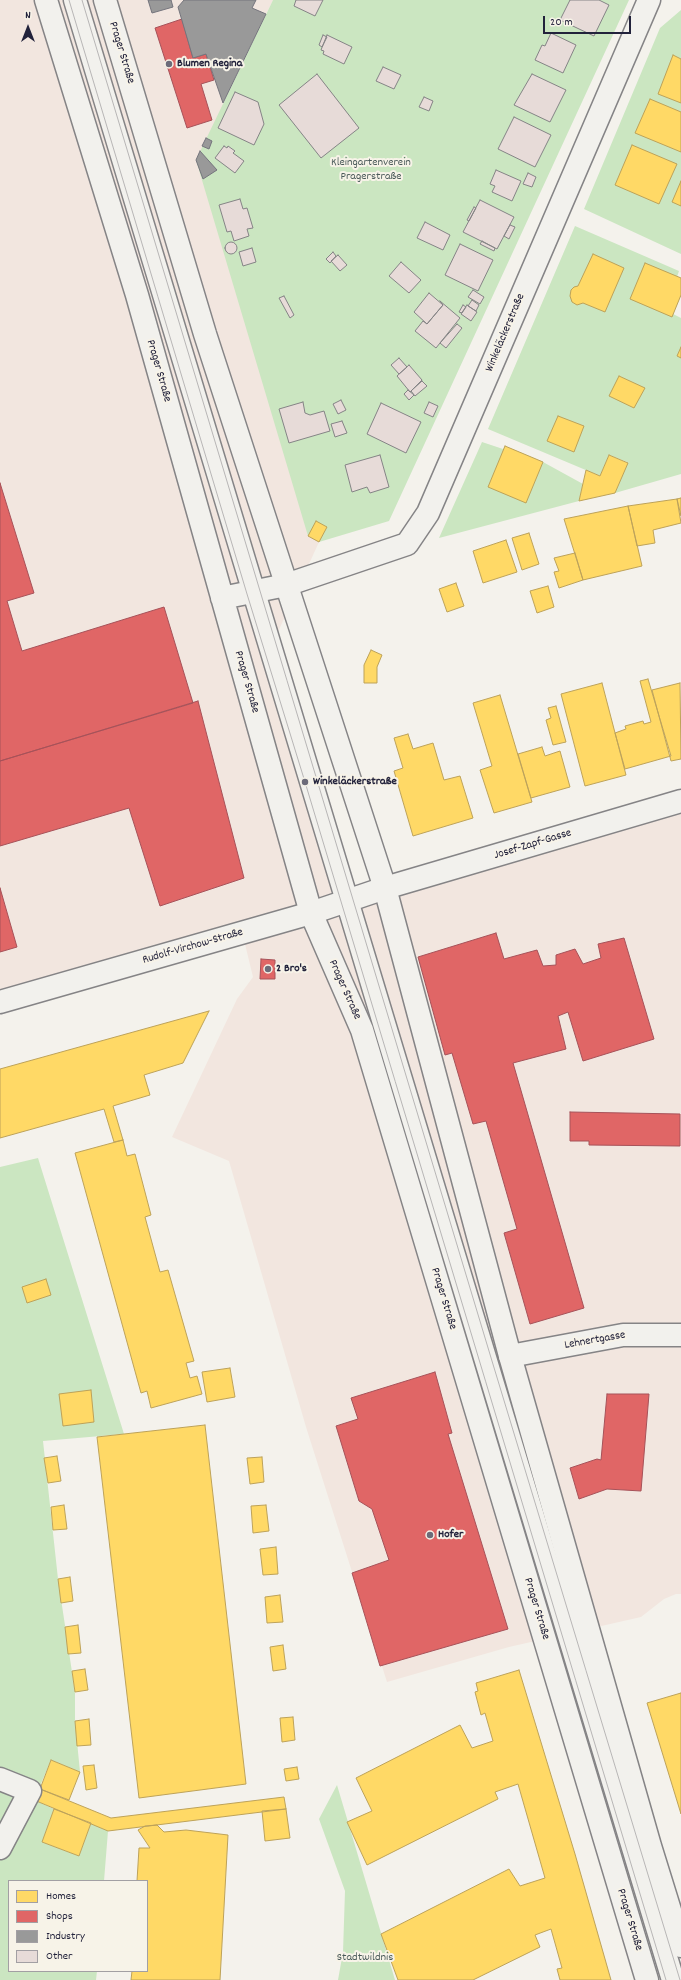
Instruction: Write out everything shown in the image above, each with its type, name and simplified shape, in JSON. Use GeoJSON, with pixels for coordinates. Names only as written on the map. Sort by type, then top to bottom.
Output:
{"type":"FeatureCollection","features":[{"type":"Feature","properties":{"kind":"main road","name":"Prager Straße"},"geometry":{"type":"LineString","coordinates":[[46,0],[137,295],[311,913],[362,1030],[647,1980]]}},
{"type":"Feature","properties":{"kind":"main road"},"geometry":{"type":"LineString","coordinates":[[75,0],[673,1980]]}},
{"type":"Feature","properties":{"kind":"main road","name":"Prager Straße"},"geometry":{"type":"LineString","coordinates":[[105,0],[196,307],[385,888],[510,1356],[650,1846],[681,1946]]}},
{"type":"Feature","properties":{"kind":"main road","name":"Winkeläckerstraße"},"geometry":{"type":"LineString","coordinates":[[222,598],[286,585],[407,544],[428,513],[649,0]]}},
{"type":"Feature","properties":{"kind":"main road","name":"Josef-Zapf-Gasse"},"geometry":{"type":"LineString","coordinates":[[385,888],[681,802]]}},
{"type":"Feature","properties":{"kind":"main road","name":"Rudolf-Virchow-Straße"},"geometry":{"type":"LineString","coordinates":[[0,1002],[311,913],[385,888]]}},
{"type":"Feature","properties":{"kind":"main road","name":"Lehnertgasse"},"geometry":{"type":"LineString","coordinates":[[510,1356],[623,1335],[681,1335]]}},
{"type":"Feature","properties":{"kind":"main road"},"geometry":{"type":"LineString","coordinates":[[0,1779],[30,1791],[0,1848]]}},
{"type":"Feature","properties":{"kind":"shaded area"},"geometry":{"type":"Polygon","coordinates":[[[0,0],[273,0],[223,103],[308,536],[319,542],[272,645],[345,895],[681,805],[681,1594],[676,1594],[664,1599],[641,1617],[509,1647],[387,1682],[306,1427],[229,1161],[172,1137],[237,999],[253,977],[244,940],[0,997],[0,0]]]}},
{"type":"Feature","properties":{"kind":"green space","name":"Kleingartenverein Pragerstraße"},"geometry":{"type":"Polygon","coordinates":[[[273,0],[629,0],[389,521],[319,542],[308,536],[196,160],[273,0]]]}},
{"type":"Feature","properties":{"kind":"green space"},"geometry":{"type":"Polygon","coordinates":[[[681,10],[681,254],[584,209],[660,28],[681,10]]]}},
{"type":"Feature","properties":{"kind":"green space"},"geometry":{"type":"Polygon","coordinates":[[[575,226],[679,271],[677,277],[681,278],[681,295],[673,314],[681,318],[681,474],[615,493],[627,462],[609,455],[600,476],[488,429],[575,226]]]}},
{"type":"Feature","properties":{"kind":"green space"},"geometry":{"type":"Polygon","coordinates":[[[482,442],[503,449],[505,446],[543,462],[583,484],[579,501],[439,538],[482,442]]]}},
{"type":"Feature","properties":{"kind":"green space"},"geometry":{"type":"Polygon","coordinates":[[[38,1158],[124,1434],[43,1441],[58,1579],[75,1692],[75,1721],[80,1772],[51,1760],[34,1800],[54,1809],[42,1842],[79,1856],[91,1823],[108,1831],[104,1880],[8,1880],[8,1972],[97,1972],[96,1980],[0,1980],[0,1167],[38,1158]]]}},
{"type":"Feature","properties":{"kind":"green space","name":"Stadtwildnis"},"geometry":{"type":"Polygon","coordinates":[[[337,1785],[395,1980],[338,1980],[343,1952],[345,1891],[319,1819],[337,1785]]]}},
{"type":"Feature","properties":{"kind":"building: Homes"},"geometry":{"type":"Polygon","coordinates":[[[673,55],[681,59],[681,103],[658,94],[673,55]]]}},
{"type":"Feature","properties":{"kind":"building: Homes"},"geometry":{"type":"Polygon","coordinates":[[[650,99],[681,112],[681,152],[635,133],[650,99]]]}},
{"type":"Feature","properties":{"kind":"building: Homes"},"geometry":{"type":"Polygon","coordinates":[[[632,145],[677,164],[659,204],[615,185],[632,145]]]}},
{"type":"Feature","properties":{"kind":"building: Homes"},"geometry":{"type":"Polygon","coordinates":[[[681,181],[681,206],[672,202],[681,181]]]}},
{"type":"Feature","properties":{"kind":"building: Homes"},"geometry":{"type":"Polygon","coordinates":[[[593,254],[624,268],[605,312],[583,303],[577,305],[572,302],[570,296],[571,290],[578,286],[593,254]]]}},
{"type":"Feature","properties":{"kind":"building: Homes"},"geometry":{"type":"Polygon","coordinates":[[[645,263],[681,278],[681,295],[672,317],[630,299],[645,263]]]}},
{"type":"Feature","properties":{"kind":"building: Homes"},"geometry":{"type":"Polygon","coordinates":[[[681,347],[681,358],[677,356],[681,347]]]}},
{"type":"Feature","properties":{"kind":"building: Homes"},"geometry":{"type":"Polygon","coordinates":[[[619,376],[645,388],[634,408],[609,396],[619,376]]]}},
{"type":"Feature","properties":{"kind":"building: Homes"},"geometry":{"type":"Polygon","coordinates":[[[558,416],[584,426],[574,452],[547,441],[558,416]]]}},
{"type":"Feature","properties":{"kind":"building: Homes"},"geometry":{"type":"Polygon","coordinates":[[[505,446],[543,462],[526,503],[488,487],[505,446]]]}},
{"type":"Feature","properties":{"kind":"building: Homes"},"geometry":{"type":"Polygon","coordinates":[[[609,455],[628,463],[615,493],[579,501],[586,470],[600,476],[609,455]]]}},
{"type":"Feature","properties":{"kind":"building: Homes"},"geometry":{"type":"Polygon","coordinates":[[[681,498],[681,516],[677,499],[681,498]]]}},
{"type":"Feature","properties":{"kind":"building: Homes"},"geometry":{"type":"Polygon","coordinates":[[[677,499],[681,523],[653,530],[655,543],[637,546],[628,506],[677,499]]]}},
{"type":"Feature","properties":{"kind":"building: Homes"},"geometry":{"type":"Polygon","coordinates":[[[628,506],[642,566],[583,580],[564,519],[628,506]]]}},
{"type":"Feature","properties":{"kind":"building: Homes"},"geometry":{"type":"Polygon","coordinates":[[[316,521],[327,527],[319,542],[308,536],[316,521]]]}},
{"type":"Feature","properties":{"kind":"building: Homes"},"geometry":{"type":"Polygon","coordinates":[[[529,533],[539,564],[522,570],[512,538],[529,533]]]}},
{"type":"Feature","properties":{"kind":"building: Homes"},"geometry":{"type":"Polygon","coordinates":[[[506,540],[517,572],[483,583],[473,551],[506,540]]]}},
{"type":"Feature","properties":{"kind":"building: Homes"},"geometry":{"type":"Polygon","coordinates":[[[575,553],[583,580],[559,588],[554,572],[559,571],[554,558],[575,553]]]}},
{"type":"Feature","properties":{"kind":"building: Homes"},"geometry":{"type":"Polygon","coordinates":[[[456,583],[464,606],[447,612],[439,589],[456,583]]]}},
{"type":"Feature","properties":{"kind":"building: Homes"},"geometry":{"type":"Polygon","coordinates":[[[548,586],[554,607],[537,613],[530,591],[548,586]]]}},
{"type":"Feature","properties":{"kind":"building: Homes"},"geometry":{"type":"Polygon","coordinates":[[[371,650],[382,655],[377,667],[377,683],[364,683],[364,665],[371,650]]]}},
{"type":"Feature","properties":{"kind":"building: Homes"},"geometry":{"type":"Polygon","coordinates":[[[648,679],[671,756],[625,769],[615,733],[626,729],[625,726],[643,721],[644,724],[651,722],[640,681],[648,679]]]}},
{"type":"Feature","properties":{"kind":"building: Homes"},"geometry":{"type":"Polygon","coordinates":[[[602,683],[626,775],[585,786],[561,694],[602,683]]]}},
{"type":"Feature","properties":{"kind":"building: Homes"},"geometry":{"type":"Polygon","coordinates":[[[680,683],[681,759],[671,761],[652,690],[680,683]]]}},
{"type":"Feature","properties":{"kind":"building: Homes"},"geometry":{"type":"Polygon","coordinates":[[[500,695],[532,802],[494,813],[480,770],[492,766],[473,703],[500,695]]]}},
{"type":"Feature","properties":{"kind":"building: Homes"},"geometry":{"type":"Polygon","coordinates":[[[556,706],[566,742],[553,745],[546,720],[551,718],[548,708],[556,706]]]}},
{"type":"Feature","properties":{"kind":"building: Homes"},"geometry":{"type":"Polygon","coordinates":[[[408,734],[413,749],[433,743],[444,780],[460,776],[473,818],[413,836],[394,771],[403,768],[394,738],[408,734]]]}},
{"type":"Feature","properties":{"kind":"building: Homes"},"geometry":{"type":"Polygon","coordinates":[[[542,747],[545,756],[560,751],[570,787],[531,798],[518,754],[542,747]]]}},
{"type":"Feature","properties":{"kind":"building: Homes"},"geometry":{"type":"Polygon","coordinates":[[[209,1011],[183,1063],[144,1075],[150,1095],[113,1106],[123,1140],[114,1142],[104,1109],[0,1138],[0,1069],[209,1011]]]}},
{"type":"Feature","properties":{"kind":"building: Homes"},"geometry":{"type":"Polygon","coordinates":[[[123,1140],[127,1156],[135,1154],[151,1215],[145,1217],[160,1272],[168,1270],[194,1361],[186,1363],[190,1378],[197,1376],[202,1394],[151,1408],[147,1391],[141,1393],[75,1153],[123,1140]]]}},
{"type":"Feature","properties":{"kind":"building: Homes"},"geometry":{"type":"Polygon","coordinates":[[[46,1279],[51,1295],[27,1303],[22,1287],[46,1279]]]}},
{"type":"Feature","properties":{"kind":"building: Homes"},"geometry":{"type":"Polygon","coordinates":[[[230,1368],[235,1397],[207,1402],[202,1372],[230,1368]]]}},
{"type":"Feature","properties":{"kind":"building: Homes"},"geometry":{"type":"Polygon","coordinates":[[[91,1390],[94,1422],[63,1426],[59,1394],[91,1390]]]}},
{"type":"Feature","properties":{"kind":"building: Homes"},"geometry":{"type":"Polygon","coordinates":[[[205,1425],[246,1784],[139,1798],[97,1437],[205,1425]]]}},
{"type":"Feature","properties":{"kind":"building: Homes"},"geometry":{"type":"Polygon","coordinates":[[[57,1456],[61,1481],[48,1483],[44,1458],[57,1456]]]}},
{"type":"Feature","properties":{"kind":"building: Homes"},"geometry":{"type":"Polygon","coordinates":[[[262,1457],[264,1482],[250,1484],[247,1458],[262,1457]]]}},
{"type":"Feature","properties":{"kind":"building: Homes"},"geometry":{"type":"Polygon","coordinates":[[[64,1505],[67,1529],[53,1530],[51,1507],[64,1505]]]}},
{"type":"Feature","properties":{"kind":"building: Homes"},"geometry":{"type":"Polygon","coordinates":[[[266,1505],[269,1531],[253,1533],[251,1506],[266,1505]]]}},
{"type":"Feature","properties":{"kind":"building: Homes"},"geometry":{"type":"Polygon","coordinates":[[[276,1547],[278,1574],[263,1575],[260,1549],[276,1547]]]}},
{"type":"Feature","properties":{"kind":"building: Homes"},"geometry":{"type":"Polygon","coordinates":[[[70,1577],[73,1601],[61,1603],[58,1579],[70,1577]]]}},
{"type":"Feature","properties":{"kind":"building: Homes"},"geometry":{"type":"Polygon","coordinates":[[[280,1595],[283,1622],[267,1623],[265,1597],[280,1595]]]}},
{"type":"Feature","properties":{"kind":"building: Homes"},"geometry":{"type":"Polygon","coordinates":[[[78,1625],[81,1653],[68,1654],[65,1627],[78,1625]]]}},
{"type":"Feature","properties":{"kind":"building: Homes"},"geometry":{"type":"Polygon","coordinates":[[[283,1645],[286,1669],[273,1671],[270,1647],[283,1645]]]}},
{"type":"Feature","properties":{"kind":"building: Homes"},"geometry":{"type":"Polygon","coordinates":[[[85,1669],[88,1690],[75,1692],[72,1671],[85,1669]]]}},
{"type":"Feature","properties":{"kind":"building: Homes"},"geometry":{"type":"Polygon","coordinates":[[[519,1670],[575,1854],[611,1980],[560,1980],[557,1969],[562,1968],[551,1929],[535,1935],[540,1947],[473,1980],[398,1980],[381,1934],[509,1869],[520,1886],[545,1878],[518,1784],[495,1792],[498,1799],[367,1865],[347,1822],[372,1811],[356,1778],[460,1725],[472,1748],[493,1741],[485,1713],[481,1715],[475,1692],[478,1691],[476,1683],[519,1670]]]}},
{"type":"Feature","properties":{"kind":"building: Homes"},"geometry":{"type":"Polygon","coordinates":[[[681,1693],[681,1814],[647,1703],[681,1693]]]}},
{"type":"Feature","properties":{"kind":"building: Homes"},"geometry":{"type":"Polygon","coordinates":[[[293,1717],[295,1740],[282,1742],[280,1718],[293,1717]]]}},
{"type":"Feature","properties":{"kind":"building: Homes"},"geometry":{"type":"Polygon","coordinates":[[[89,1719],[91,1745],[77,1746],[75,1721],[89,1719]]]}},
{"type":"Feature","properties":{"kind":"building: Homes"},"geometry":{"type":"Polygon","coordinates":[[[51,1760],[80,1772],[69,1800],[40,1789],[51,1760]]]}},
{"type":"Feature","properties":{"kind":"building: Homes"},"geometry":{"type":"Polygon","coordinates":[[[94,1765],[97,1788],[86,1790],[83,1766],[94,1765]]]}},
{"type":"Feature","properties":{"kind":"building: Homes"},"geometry":{"type":"Polygon","coordinates":[[[297,1767],[299,1779],[286,1781],[284,1769],[297,1767]]]}},
{"type":"Feature","properties":{"kind":"building: Homes"},"geometry":{"type":"Polygon","coordinates":[[[40,1789],[111,1818],[284,1797],[286,1809],[108,1831],[34,1800],[40,1789]]]}},
{"type":"Feature","properties":{"kind":"building: Homes"},"geometry":{"type":"Polygon","coordinates":[[[54,1809],[91,1823],[79,1856],[42,1842],[54,1809]]]}},
{"type":"Feature","properties":{"kind":"building: Homes"},"geometry":{"type":"Polygon","coordinates":[[[286,1809],[290,1838],[265,1841],[262,1811],[286,1809]]]}},
{"type":"Feature","properties":{"kind":"building: Homes"},"geometry":{"type":"Polygon","coordinates":[[[157,1825],[164,1832],[186,1830],[228,1835],[220,1980],[131,1980],[132,1972],[148,1972],[148,1880],[137,1880],[139,1848],[150,1848],[138,1830],[145,1826],[157,1825]]]}},
{"type":"Feature","properties":{"kind":"building: Shops"},"geometry":{"type":"Polygon","coordinates":[[[182,19],[193,58],[206,54],[214,80],[201,84],[212,120],[187,128],[155,28],[182,19]]]}},
{"type":"Feature","properties":{"kind":"building: Shops"},"geometry":{"type":"Polygon","coordinates":[[[0,483],[34,593],[7,601],[22,651],[164,607],[193,703],[0,761],[0,483]]]}},
{"type":"Feature","properties":{"kind":"building: Shops"},"geometry":{"type":"Polygon","coordinates":[[[198,701],[244,878],[160,906],[129,808],[0,846],[0,761],[198,701]]]}},
{"type":"Feature","properties":{"kind":"building: Shops"},"geometry":{"type":"Polygon","coordinates":[[[0,888],[17,947],[0,952],[0,888]]]}},
{"type":"Feature","properties":{"kind":"building: Shops"},"geometry":{"type":"Polygon","coordinates":[[[496,933],[504,959],[537,950],[543,966],[556,965],[556,955],[575,949],[583,964],[601,958],[598,944],[624,938],[654,1039],[583,1061],[568,1012],[558,1016],[566,1049],[513,1063],[584,1308],[530,1324],[504,1233],[517,1229],[486,1121],[473,1124],[452,1053],[445,1055],[418,957],[496,933]]]}},
{"type":"Feature","properties":{"kind":"building: Shops","name":"2 Bro's"},"geometry":{"type":"Polygon","coordinates":[[[261,959],[275,960],[275,979],[260,979],[261,959]]]}},
{"type":"Feature","properties":{"kind":"building: Shops"},"geometry":{"type":"Polygon","coordinates":[[[570,1112],[680,1114],[680,1146],[589,1145],[589,1141],[570,1141],[570,1112]]]}},
{"type":"Feature","properties":{"kind":"building: Shops","name":"Hofer"},"geometry":{"type":"Polygon","coordinates":[[[435,1372],[452,1433],[448,1434],[508,1629],[380,1666],[352,1573],[389,1560],[372,1509],[359,1501],[336,1426],[358,1419],[351,1398],[435,1372]]]}},
{"type":"Feature","properties":{"kind":"building: Shops"},"geometry":{"type":"Polygon","coordinates":[[[607,1394],[649,1394],[641,1491],[607,1489],[579,1499],[570,1468],[597,1459],[601,1460],[607,1394]]]}},
{"type":"Feature","properties":{"kind":"building: Industry"},"geometry":{"type":"Polygon","coordinates":[[[148,0],[171,0],[173,7],[152,13],[148,0]]]}},
{"type":"Feature","properties":{"kind":"building: Industry"},"geometry":{"type":"Polygon","coordinates":[[[184,0],[256,0],[252,8],[266,14],[223,103],[206,54],[193,58],[178,7],[184,0]]]}},
{"type":"Feature","properties":{"kind":"building: Industry"},"geometry":{"type":"Polygon","coordinates":[[[206,138],[212,141],[209,149],[202,146],[206,138]]]}},
{"type":"Feature","properties":{"kind":"building: Industry"},"geometry":{"type":"Polygon","coordinates":[[[200,151],[217,170],[203,179],[196,160],[200,151]]]}},
{"type":"Feature","properties":{"kind":"building: Other"},"geometry":{"type":"Polygon","coordinates":[[[296,0],[323,0],[315,16],[294,6],[296,0]]]}},
{"type":"Feature","properties":{"kind":"building: Other"},"geometry":{"type":"Polygon","coordinates":[[[570,0],[599,0],[609,5],[594,36],[560,20],[570,0]]]}},
{"type":"Feature","properties":{"kind":"building: Other"},"geometry":{"type":"Polygon","coordinates":[[[551,33],[576,45],[563,73],[535,60],[542,45],[545,46],[551,33]]]}},
{"type":"Feature","properties":{"kind":"building: Other"},"geometry":{"type":"Polygon","coordinates":[[[323,35],[327,37],[322,47],[319,45],[323,35]]]}},
{"type":"Feature","properties":{"kind":"building: Other"},"geometry":{"type":"Polygon","coordinates":[[[327,35],[352,47],[344,64],[323,54],[324,51],[321,50],[327,35]]]}},
{"type":"Feature","properties":{"kind":"building: Other"},"geometry":{"type":"Polygon","coordinates":[[[383,67],[401,75],[394,89],[376,81],[383,67]]]}},
{"type":"Feature","properties":{"kind":"building: Other"},"geometry":{"type":"Polygon","coordinates":[[[317,74],[359,128],[321,158],[279,105],[317,74]]]}},
{"type":"Feature","properties":{"kind":"building: Other"},"geometry":{"type":"Polygon","coordinates":[[[532,74],[566,90],[550,122],[514,105],[532,74]]]}},
{"type":"Feature","properties":{"kind":"building: Other"},"geometry":{"type":"Polygon","coordinates":[[[235,92],[258,102],[264,124],[254,145],[218,128],[235,92]]]}},
{"type":"Feature","properties":{"kind":"building: Other"},"geometry":{"type":"Polygon","coordinates":[[[424,97],[433,101],[429,111],[419,107],[424,97]]]}},
{"type":"Feature","properties":{"kind":"building: Other"},"geometry":{"type":"Polygon","coordinates":[[[514,117],[551,135],[535,167],[498,149],[514,117]]]}},
{"type":"Feature","properties":{"kind":"building: Other"},"geometry":{"type":"Polygon","coordinates":[[[224,146],[227,148],[228,146],[235,151],[233,153],[244,161],[235,173],[215,158],[224,146]]]}},
{"type":"Feature","properties":{"kind":"building: Other"},"geometry":{"type":"Polygon","coordinates":[[[496,170],[521,181],[512,201],[492,192],[495,186],[490,184],[496,170]]]}},
{"type":"Feature","properties":{"kind":"building: Other"},"geometry":{"type":"Polygon","coordinates":[[[528,173],[536,177],[532,187],[523,184],[528,173]]]}},
{"type":"Feature","properties":{"kind":"building: Other"},"geometry":{"type":"Polygon","coordinates":[[[240,199],[243,209],[247,208],[253,228],[247,229],[249,236],[234,241],[231,231],[227,232],[219,205],[240,199]]]}},
{"type":"Feature","properties":{"kind":"building: Other"},"geometry":{"type":"Polygon","coordinates":[[[480,200],[514,217],[497,249],[463,232],[480,200]]]}},
{"type":"Feature","properties":{"kind":"building: Other"},"geometry":{"type":"Polygon","coordinates":[[[474,207],[476,208],[469,221],[467,220],[474,207]]]}},
{"type":"Feature","properties":{"kind":"building: Other"},"geometry":{"type":"Polygon","coordinates":[[[425,222],[450,235],[443,250],[417,238],[425,222]]]}},
{"type":"Feature","properties":{"kind":"building: Other"},"geometry":{"type":"Polygon","coordinates":[[[510,225],[515,227],[509,239],[504,236],[510,225]]]}},
{"type":"Feature","properties":{"kind":"building: Other"},"geometry":{"type":"Polygon","coordinates":[[[482,241],[495,248],[494,251],[480,244],[482,241]]]}},
{"type":"Feature","properties":{"kind":"building: Other"},"geometry":{"type":"Polygon","coordinates":[[[231,242],[235,244],[237,248],[235,252],[231,254],[227,252],[225,248],[227,244],[231,242]]]}},
{"type":"Feature","properties":{"kind":"building: Other"},"geometry":{"type":"Polygon","coordinates":[[[460,244],[493,260],[478,291],[445,275],[460,244]]]}},
{"type":"Feature","properties":{"kind":"building: Other"},"geometry":{"type":"Polygon","coordinates":[[[252,248],[256,262],[243,266],[239,252],[252,248]]]}},
{"type":"Feature","properties":{"kind":"building: Other"},"geometry":{"type":"Polygon","coordinates":[[[333,252],[336,256],[330,263],[326,259],[333,252]]]}},
{"type":"Feature","properties":{"kind":"building: Other"},"geometry":{"type":"Polygon","coordinates":[[[338,255],[347,265],[340,271],[331,261],[338,255]]]}},
{"type":"Feature","properties":{"kind":"building: Other"},"geometry":{"type":"Polygon","coordinates":[[[401,262],[421,280],[409,293],[389,276],[401,262]]]}},
{"type":"Feature","properties":{"kind":"building: Other"},"geometry":{"type":"Polygon","coordinates":[[[473,290],[484,297],[480,304],[468,297],[473,290]]]}},
{"type":"Feature","properties":{"kind":"building: Other"},"geometry":{"type":"Polygon","coordinates":[[[429,293],[443,305],[427,324],[414,312],[429,293]]]}},
{"type":"Feature","properties":{"kind":"building: Other"},"geometry":{"type":"Polygon","coordinates":[[[284,296],[294,315],[290,318],[279,298],[284,296]]]}},
{"type":"Feature","properties":{"kind":"building: Other"},"geometry":{"type":"Polygon","coordinates":[[[472,300],[479,305],[476,311],[468,306],[472,300]]]}},
{"type":"Feature","properties":{"kind":"building: Other"},"geometry":{"type":"Polygon","coordinates":[[[440,301],[460,318],[436,348],[415,331],[423,321],[427,324],[443,305],[440,301]]]}},
{"type":"Feature","properties":{"kind":"building: Other"},"geometry":{"type":"Polygon","coordinates":[[[463,305],[466,307],[462,313],[459,312],[463,305]]]}},
{"type":"Feature","properties":{"kind":"building: Other"},"geometry":{"type":"Polygon","coordinates":[[[467,305],[477,312],[471,321],[461,314],[467,305]]]}},
{"type":"Feature","properties":{"kind":"building: Other"},"geometry":{"type":"Polygon","coordinates":[[[457,324],[462,328],[446,348],[440,343],[457,324]]]}},
{"type":"Feature","properties":{"kind":"building: Other"},"geometry":{"type":"Polygon","coordinates":[[[399,358],[407,367],[399,374],[391,365],[399,358]]]}},
{"type":"Feature","properties":{"kind":"building: Other"},"geometry":{"type":"Polygon","coordinates":[[[409,365],[422,380],[410,392],[397,376],[409,365]]]}},
{"type":"Feature","properties":{"kind":"building: Other"},"geometry":{"type":"Polygon","coordinates":[[[422,381],[427,386],[415,396],[411,391],[422,381]]]}},
{"type":"Feature","properties":{"kind":"building: Other"},"geometry":{"type":"Polygon","coordinates":[[[408,390],[414,395],[409,400],[404,394],[408,390]]]}},
{"type":"Feature","properties":{"kind":"building: Other"},"geometry":{"type":"Polygon","coordinates":[[[341,400],[346,410],[338,414],[333,404],[341,400]]]}},
{"type":"Feature","properties":{"kind":"building: Other"},"geometry":{"type":"Polygon","coordinates":[[[303,402],[305,413],[310,415],[324,411],[330,431],[289,443],[279,409],[303,402]]]}},
{"type":"Feature","properties":{"kind":"building: Other"},"geometry":{"type":"Polygon","coordinates":[[[429,402],[438,406],[433,417],[424,413],[429,402]]]}},
{"type":"Feature","properties":{"kind":"building: Other"},"geometry":{"type":"Polygon","coordinates":[[[381,403],[421,422],[406,453],[367,434],[381,403]]]}},
{"type":"Feature","properties":{"kind":"building: Other"},"geometry":{"type":"Polygon","coordinates":[[[342,421],[347,433],[335,437],[331,424],[342,421]]]}},
{"type":"Feature","properties":{"kind":"building: Other"},"geometry":{"type":"Polygon","coordinates":[[[380,455],[389,487],[370,493],[367,487],[352,492],[345,465],[380,455]]]}},
{"type":"Feature","properties":{"kind":"tram line"},"geometry":{"type":"LineString","coordinates":[[69,0],[666,1980]]}},
{"type":"Feature","properties":{"kind":"tram line"},"geometry":{"type":"LineString","coordinates":[[82,0],[680,1980]]}},
{"type":"Feature","properties":{"kind":"place","name":"Blumen Regina"},"geometry":{"type":"Point","coordinates":[169,64]}},
{"type":"Feature","properties":{"kind":"place","name":"Winkeläckerstraße"},"geometry":{"type":"Point","coordinates":[305,782]}},
{"type":"Feature","properties":{"kind":"place","name":"2 Bro's"},"geometry":{"type":"Point","coordinates":[268,969]}},
{"type":"Feature","properties":{"kind":"place","name":"Hofer"},"geometry":{"type":"Point","coordinates":[430,1535]}}]}
